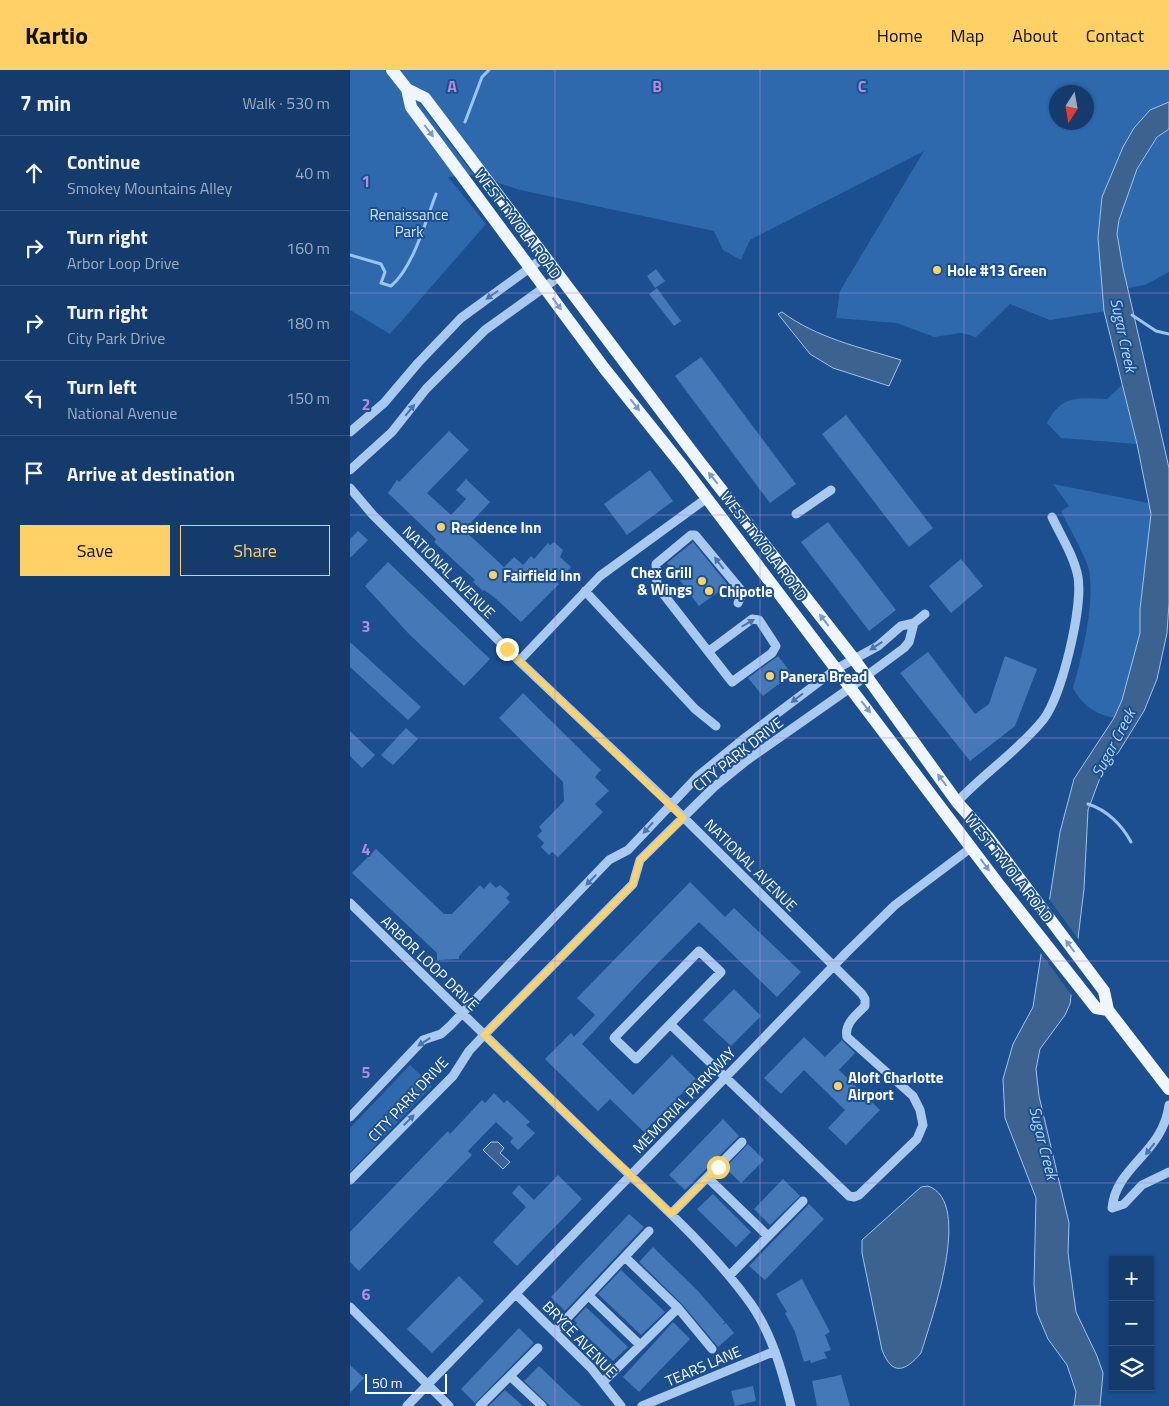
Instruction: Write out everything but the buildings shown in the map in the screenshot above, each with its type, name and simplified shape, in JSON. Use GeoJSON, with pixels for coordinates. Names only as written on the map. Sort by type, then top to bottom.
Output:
{"type":"FeatureCollection","features":[{"type":"Feature","properties":{"kind":"main road","name":"WEST TYVOLA ROAD"},"geometry":{"type":"LineString","coordinates":[[392,70],[407,89],[424,98],[546,256],[699,461],[854,659],[957,802],[1100,985],[1104,991],[1102,1009]]}},
{"type":"Feature","properties":{"kind":"main road","name":"WEST TYVOLA ROAD"},"geometry":{"type":"LineString","coordinates":[[407,89],[411,107],[604,368],[707,498],[1021,912],[1169,1090]]}},
{"type":"Feature","properties":{"kind":"street"},"geometry":{"type":"LineString","coordinates":[[350,432],[384,403],[418,363],[461,318],[546,256]]}},
{"type":"Feature","properties":{"kind":"street"},"geometry":{"type":"LineString","coordinates":[[350,470],[392,432],[431,384],[485,330],[560,276]]}},
{"type":"Feature","properties":{"kind":"street","name":"NATIONAL AVENUE"},"geometry":{"type":"LineString","coordinates":[[350,488],[373,515],[519,661],[670,804],[865,999],[865,1006],[848,1024],[845,1030],[847,1037],[913,1096],[920,1110],[923,1125],[917,1139],[859,1196],[849,1196],[725,1076]]}},
{"type":"Feature","properties":{"kind":"street"},"geometry":{"type":"LineString","coordinates":[[796,514],[831,490]]}},
{"type":"Feature","properties":{"kind":"street"},"geometry":{"type":"LineString","coordinates":[[519,661],[600,576],[707,498]]}},
{"type":"Feature","properties":{"kind":"street"},"geometry":{"type":"LineString","coordinates":[[957,802],[1044,719],[1059,690],[1076,611],[1078,577],[1052,517]]}},
{"type":"Feature","properties":{"kind":"street"},"geometry":{"type":"LineString","coordinates":[[709,652],[752,619],[759,620],[775,643],[775,650],[732,682],[657,586],[655,568],[659,560],[691,535],[696,535],[740,589],[742,594],[738,603]]}},
{"type":"Feature","properties":{"kind":"street"},"geometry":{"type":"LineString","coordinates":[[585,591],[695,709],[716,726]]}},
{"type":"Feature","properties":{"kind":"street","name":"CITY PARK DRIVE"},"geometry":{"type":"LineString","coordinates":[[350,1117],[423,1040],[440,1034],[462,1013],[609,860],[628,850],[698,776],[738,743],[836,669],[878,646],[901,626],[914,623],[925,614]]}},
{"type":"Feature","properties":{"kind":"street","name":"CITY PARK DRIVE"},"geometry":{"type":"LineString","coordinates":[[350,1180],[453,1076],[469,1051],[484,1035],[633,884],[640,860],[714,787],[850,688],[909,642],[914,623]]}},
{"type":"Feature","properties":{"kind":"street"},"geometry":{"type":"LineString","coordinates":[[738,743],[746,762]]}},
{"type":"Feature","properties":{"kind":"street","name":"MEMORIAL PARKWAY"},"geometry":{"type":"LineString","coordinates":[[407,1406],[631,1176],[725,1076],[895,905],[972,848]]}},
{"type":"Feature","properties":{"kind":"street","name":"ARBOR LOOP DRIVE"},"geometry":{"type":"LineString","coordinates":[[350,903],[484,1035],[671,1214],[729,1276],[752,1306],[766,1330],[790,1406]]}},
{"type":"Feature","properties":{"kind":"street"},"geometry":{"type":"LineString","coordinates":[[699,951],[721,972],[670,1024],[636,1059],[614,1038],[699,951]]}},
{"type":"Feature","properties":{"kind":"street"},"geometry":{"type":"LineString","coordinates":[[670,1024],[725,1076]]}},
{"type":"Feature","properties":{"kind":"street"},"geometry":{"type":"LineString","coordinates":[[1169,1104],[1161,1132],[1154,1143],[1119,1183],[1112,1198],[1112,1208],[1124,1204],[1142,1185],[1169,1172]]}},
{"type":"Feature","properties":{"kind":"street"},"geometry":{"type":"LineString","coordinates":[[671,1214],[742,1142]]}},
{"type":"Feature","properties":{"kind":"street"},"geometry":{"type":"LineString","coordinates":[[708,1178],[768,1236]]}},
{"type":"Feature","properties":{"kind":"street"},"geometry":{"type":"LineString","coordinates":[[729,1276],[802,1201]]}},
{"type":"Feature","properties":{"kind":"street"},"geometry":{"type":"LineString","coordinates":[[555,1332],[626,1258],[649,1231]]}},
{"type":"Feature","properties":{"kind":"street"},"geometry":{"type":"LineString","coordinates":[[626,1258],[678,1308],[712,1349]]}},
{"type":"Feature","properties":{"kind":"street","name":"BRYCE AVENUE"},"geometry":{"type":"LineString","coordinates":[[517,1294],[604,1381],[621,1406]]}},
{"type":"Feature","properties":{"kind":"street"},"geometry":{"type":"LineString","coordinates":[[589,1296],[640,1345]]}},
{"type":"Feature","properties":{"kind":"street"},"geometry":{"type":"LineString","coordinates":[[350,1308],[449,1406]]}},
{"type":"Feature","properties":{"kind":"street"},"geometry":{"type":"LineString","coordinates":[[604,1381],[678,1308]]}},
{"type":"Feature","properties":{"kind":"street"},"geometry":{"type":"LineString","coordinates":[[480,1406],[538,1348]]}},
{"type":"Feature","properties":{"kind":"street","name":"TEARS LANE"},"geometry":{"type":"LineString","coordinates":[[642,1406],[774,1351]]}},
{"type":"Feature","properties":{"kind":"street"},"geometry":{"type":"LineString","coordinates":[[510,1376],[542,1406]]}},
{"type":"Feature","properties":{"kind":"green space","name":"Renaissance Park"},"geometry":{"type":"Polygon","coordinates":[[[350,70],[395,70],[474,175],[448,177],[486,224],[390,334],[350,310],[350,70]]]}},
{"type":"Feature","properties":{"kind":"green space"},"geometry":{"type":"Polygon","coordinates":[[[396,70],[1169,70],[1169,114],[1160,117],[1113,223],[1119,309],[1050,320],[1010,304],[976,337],[961,333],[934,337],[897,323],[836,318],[840,291],[924,151],[750,240],[741,260],[723,250],[714,231],[520,190],[477,176],[396,70]]]}},
{"type":"Feature","properties":{"kind":"green space"},"geometry":{"type":"Polygon","coordinates":[[[1169,129],[1169,272],[1145,285],[1128,288],[1120,255],[1117,235],[1118,224],[1128,193],[1143,159],[1160,134],[1169,129]]]}},
{"type":"Feature","properties":{"kind":"green space"},"geometry":{"type":"Polygon","coordinates":[[[1123,384],[1137,444],[1061,438],[1047,423],[1065,402],[1088,398],[1107,399],[1123,384]]]}},
{"type":"Feature","properties":{"kind":"green space"},"geometry":{"type":"Polygon","coordinates":[[[1053,484],[1149,503],[1151,514],[1140,609],[1140,633],[1123,700],[1114,718],[1090,708],[1081,700],[1073,688],[1087,630],[1090,598],[1089,570],[1081,549],[1061,511],[1069,506],[1053,484]]]}},
{"type":"Feature","properties":{"kind":"green space"},"geometry":{"type":"Polygon","coordinates":[[[410,1065],[432,1086],[350,1172],[350,1128],[410,1065]]]}},
{"type":"Feature","properties":{"kind":"water","name":"Sugar Creek"},"geometry":{"type":"Polygon","coordinates":[[[1169,102],[1169,129],[1157,137],[1137,169],[1119,220],[1117,234],[1123,268],[1169,468],[1169,603],[1167,633],[1157,679],[1144,711],[1118,753],[1106,762],[1088,810],[1084,889],[1070,1004],[1065,1015],[1040,1049],[1036,1069],[1039,1096],[1069,1223],[1068,1253],[1076,1312],[1103,1373],[1100,1406],[1074,1406],[1076,1392],[1067,1365],[1048,1339],[1037,1313],[1034,1285],[1036,1198],[1005,1118],[1003,1079],[1013,1044],[1033,1007],[1060,832],[1074,779],[1114,718],[1122,700],[1140,633],[1140,609],[1151,514],[1137,444],[1104,311],[1098,238],[1102,197],[1123,147],[1134,128],[1150,110],[1169,102]]]}},
{"type":"Feature","properties":{"kind":"water"},"geometry":{"type":"Polygon","coordinates":[[[782,312],[809,329],[854,346],[901,360],[889,386],[833,368],[810,354],[778,314],[782,312]]]}},
{"type":"Feature","properties":{"kind":"water"},"geometry":{"type":"Polygon","coordinates":[[[491,1142],[498,1142],[504,1148],[500,1153],[510,1162],[503,1169],[483,1150],[491,1142]]]}},
{"type":"Feature","properties":{"kind":"water"},"geometry":{"type":"Polygon","coordinates":[[[928,1186],[941,1196],[948,1214],[949,1237],[946,1263],[921,1353],[910,1364],[899,1368],[890,1364],[882,1350],[862,1253],[862,1240],[921,1187],[928,1186]]]}},
{"type":"Feature","properties":{"kind":"pier"},"geometry":{"type":"Polygon","coordinates":[[[1047,896],[1079,940],[1073,997],[1040,952],[1047,896]]]}},
{"type":"Feature","properties":{"kind":"waterway"},"geometry":{"type":"LineString","coordinates":[[465,122],[482,77],[489,70]]}},
{"type":"Feature","properties":{"kind":"waterway"},"geometry":{"type":"LineString","coordinates":[[350,255],[381,264],[385,272],[381,283],[391,286],[399,278],[412,256],[436,194]]}},
{"type":"Feature","properties":{"kind":"waterway","name":"Sugar Creek"},"geometry":{"type":"LineString","coordinates":[[1132,315],[1156,331],[1169,334]]}},
{"type":"Feature","properties":{"kind":"waterway"},"geometry":{"type":"LineString","coordinates":[[1088,804],[1101,810],[1113,819],[1131,842]]}},
{"type":"Feature","properties":{"kind":"place","name":"Hole #13 Green"},"geometry":{"type":"Point","coordinates":[937,270]}},
{"type":"Feature","properties":{"kind":"place","name":"Residence Inn"},"geometry":{"type":"Point","coordinates":[441,527]}},
{"type":"Feature","properties":{"kind":"place","name":"Fairfield Inn"},"geometry":{"type":"Point","coordinates":[493,575]}},
{"type":"Feature","properties":{"kind":"place","name":"Chex Grill & Wings"},"geometry":{"type":"Point","coordinates":[702,581]}},
{"type":"Feature","properties":{"kind":"place","name":"Chipotle"},"geometry":{"type":"Point","coordinates":[709,591]}},
{"type":"Feature","properties":{"kind":"place","name":"Panera Bread"},"geometry":{"type":"Point","coordinates":[770,676]}},
{"type":"Feature","properties":{"kind":"place","name":"Aloft Charlotte Airport"},"geometry":{"type":"Point","coordinates":[838,1086]}},
{"type":"Feature","properties":{"kind":"route"},"geometry":{"type":"LineString","coordinates":[[507,649],[683,818],[640,860],[633,884],[484,1035],[671,1214],[718,1167]]}}]}
